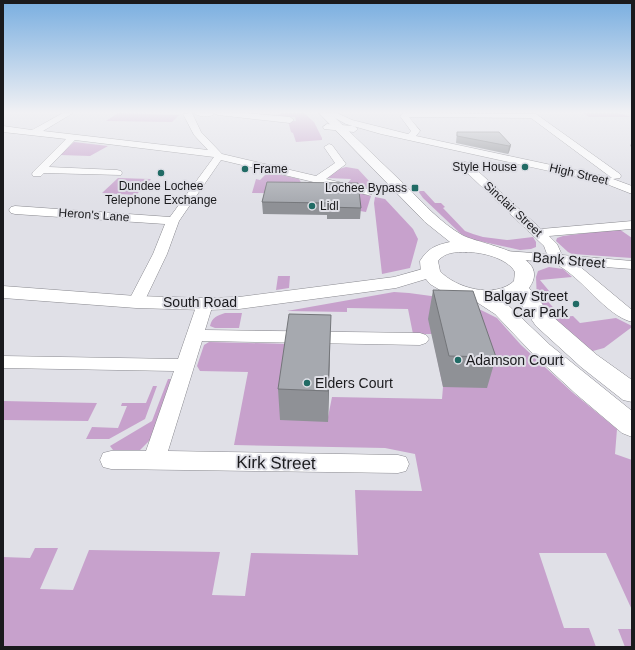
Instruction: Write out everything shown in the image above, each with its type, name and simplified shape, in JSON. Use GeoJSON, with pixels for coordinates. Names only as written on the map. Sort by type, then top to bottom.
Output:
{"type":"FeatureCollection","features":[{"type":"Feature","properties":{"kind":"main road"},"geometry":{"type":"LineString","coordinates":[[351,143],[424,228],[431,243],[428,265],[430,272],[437,280],[449,288],[464,293],[481,296],[509,293],[520,277]]}},
{"type":"Feature","properties":{"kind":"main road"},"geometry":{"type":"LineString","coordinates":[[354,143],[450,235],[463,242],[506,255],[544,321],[589,361],[632,393]]}},
{"type":"Feature","properties":{"kind":"main road"},"geometry":{"type":"LineString","coordinates":[[431,243],[454,247],[479,247]]}},
{"type":"Feature","properties":{"kind":"main road"},"geometry":{"type":"LineString","coordinates":[[481,296],[502,310],[542,350],[585,388],[632,426]]}},
{"type":"Feature","properties":{"kind":"street"},"geometry":{"type":"LineString","coordinates":[[67,143],[39,173],[117,173]]}},
{"type":"Feature","properties":{"kind":"street"},"geometry":{"type":"LineString","coordinates":[[124,143],[217,155],[368,192]]}},
{"type":"Feature","properties":{"kind":"street"},"geometry":{"type":"LineString","coordinates":[[206,143],[217,155]]}},
{"type":"Feature","properties":{"kind":"street","name":"High Street"},"geometry":{"type":"LineString","coordinates":[[437,143],[611,178],[632,191]]}},
{"type":"Feature","properties":{"kind":"street"},"geometry":{"type":"LineString","coordinates":[[570,143],[611,178],[628,176]]}},
{"type":"Feature","properties":{"kind":"street"},"geometry":{"type":"LineString","coordinates":[[317,180],[340,164],[329,147]]}},
{"type":"Feature","properties":{"kind":"street"},"geometry":{"type":"LineString","coordinates":[[136,302],[160,254],[173,221],[217,155]]}},
{"type":"Feature","properties":{"kind":"street"},"geometry":{"type":"LineString","coordinates":[[270,155],[272,169]]}},
{"type":"Feature","properties":{"kind":"street","name":"Sinclair Street"},"geometry":{"type":"LineString","coordinates":[[465,165],[550,244],[556,258]]}},
{"type":"Feature","properties":{"kind":"street","name":"Heron's Lane"},"geometry":{"type":"LineString","coordinates":[[15,210],[173,221]]}},
{"type":"Feature","properties":{"kind":"street"},"geometry":{"type":"LineString","coordinates":[[618,216],[632,225]]}},
{"type":"Feature","properties":{"kind":"street"},"geometry":{"type":"LineString","coordinates":[[539,233],[632,225]]}},
{"type":"Feature","properties":{"kind":"street","name":"Bank Street"},"geometry":{"type":"LineString","coordinates":[[506,255],[632,265]]}},
{"type":"Feature","properties":{"kind":"street"},"geometry":{"type":"LineString","coordinates":[[520,277],[556,258],[574,268],[619,309],[632,317]]}},
{"type":"Feature","properties":{"kind":"street","name":"South Road"},"geometry":{"type":"LineString","coordinates":[[3,292],[136,302],[205,304],[268,300],[396,282],[430,272]]}},
{"type":"Feature","properties":{"kind":"street","name":"South Road"},"geometry":{"type":"LineString","coordinates":[[396,282],[449,288]]}},
{"type":"Feature","properties":{"kind":"street"},"geometry":{"type":"LineString","coordinates":[[154,461],[205,304]]}},
{"type":"Feature","properties":{"kind":"street"},"geometry":{"type":"LineString","coordinates":[[196,335],[420,339]]}},
{"type":"Feature","properties":{"kind":"street"},"geometry":{"type":"LineString","coordinates":[[3,362],[185,365]]}},
{"type":"Feature","properties":{"kind":"street","name":"Kirk Street"},"geometry":{"type":"LineString","coordinates":[[111,460],[398,464]]}},
{"type":"Feature","properties":{"kind":"shaded area"},"geometry":{"type":"Polygon","coordinates":[[[73,143],[108,146],[90,156],[60,155],[73,143]]]}},
{"type":"Feature","properties":{"kind":"shaded area"},"geometry":{"type":"Polygon","coordinates":[[[346,167],[358,169],[380,193],[352,186],[348,183],[351,179],[327,178],[339,169],[346,167]]]}},
{"type":"Feature","properties":{"kind":"shaded area"},"geometry":{"type":"Polygon","coordinates":[[[268,172],[299,179],[302,184],[333,186],[367,194],[366,195],[371,196],[366,212],[360,211],[358,194],[252,193],[256,179],[260,180],[268,172]]]}},
{"type":"Feature","properties":{"kind":"shaded area"},"geometry":{"type":"Polygon","coordinates":[[[118,178],[151,179],[136,195],[102,193],[118,178]]]}},
{"type":"Feature","properties":{"kind":"shaded area"},"geometry":{"type":"Polygon","coordinates":[[[418,191],[424,191],[435,203],[441,203],[445,207],[443,208],[465,231],[483,237],[507,240],[533,237],[536,242],[536,247],[520,250],[470,239],[461,234],[423,198],[418,191]]]}},
{"type":"Feature","properties":{"kind":"shaded area"},"geometry":{"type":"Polygon","coordinates":[[[375,197],[385,199],[413,229],[418,239],[410,268],[382,274],[374,203],[375,197]]]}},
{"type":"Feature","properties":{"kind":"shaded area"},"geometry":{"type":"Polygon","coordinates":[[[619,229],[632,238],[632,258],[572,254],[556,241],[557,238],[563,236],[619,229]]]}},
{"type":"Feature","properties":{"kind":"shaded area"},"geometry":{"type":"Polygon","coordinates":[[[549,267],[563,269],[572,277],[540,280],[550,292],[540,293],[562,317],[573,316],[580,323],[616,318],[632,327],[604,348],[589,352],[544,313],[537,301],[536,277],[538,271],[549,267]]]}},
{"type":"Feature","properties":{"kind":"shaded area"},"geometry":{"type":"Polygon","coordinates":[[[278,276],[290,276],[289,288],[276,290],[278,276]]]}},
{"type":"Feature","properties":{"kind":"shaded area"},"geometry":{"type":"Polygon","coordinates":[[[394,292],[446,298],[481,310],[497,318],[521,345],[572,392],[617,429],[615,454],[632,460],[632,610],[606,553],[539,553],[564,628],[589,628],[596,647],[3,647],[3,557],[30,558],[35,548],[58,548],[40,589],[73,590],[89,550],[220,552],[212,595],[245,596],[251,553],[358,555],[355,490],[422,491],[415,454],[385,448],[234,445],[248,372],[200,371],[197,366],[204,345],[209,342],[290,344],[327,422],[332,397],[442,399],[443,387],[432,334],[413,334],[408,309],[347,308],[347,312],[287,311],[394,292]]]}},
{"type":"Feature","properties":{"kind":"shaded area"},"geometry":{"type":"Polygon","coordinates":[[[225,313],[242,313],[239,328],[215,328],[210,326],[217,316],[225,313]]]}},
{"type":"Feature","properties":{"kind":"shaded area"},"geometry":{"type":"Polygon","coordinates":[[[168,379],[171,379],[150,440],[140,450],[113,450],[110,446],[152,421],[168,379]]]}},
{"type":"Feature","properties":{"kind":"shaded area"},"geometry":{"type":"Polygon","coordinates":[[[153,386],[157,386],[145,419],[109,439],[86,439],[92,427],[118,428],[127,406],[121,406],[122,403],[146,403],[153,386]]]}},
{"type":"Feature","properties":{"kind":"shaded area"},"geometry":{"type":"Polygon","coordinates":[[[3,401],[97,403],[88,421],[3,420],[3,401]]]}},
{"type":"Feature","properties":{"kind":"shaded area"},"geometry":{"type":"Polygon","coordinates":[[[618,629],[632,629],[632,647],[625,647],[618,629]]]}},
{"type":"Feature","properties":{"kind":"building"},"geometry":{"type":"Polygon","coordinates":[[[495,143],[509,143],[511,145],[509,146],[495,143]]]}},
{"type":"Feature","properties":{"kind":"building"},"geometry":{"type":"Polygon","coordinates":[[[267,182],[358,183],[361,208],[327,207],[327,203],[262,202],[267,182]]]}},
{"type":"Feature","properties":{"kind":"building"},"geometry":{"type":"Polygon","coordinates":[[[433,290],[473,291],[496,357],[449,356],[433,290]]]}},
{"type":"Feature","properties":{"kind":"building"},"geometry":{"type":"Polygon","coordinates":[[[289,314],[331,315],[328,391],[278,389],[289,314]]]}},
{"type":"Feature","properties":{"kind":"place","name":"Style House"},"geometry":{"type":"Point","coordinates":[525,167]}},
{"type":"Feature","properties":{"kind":"place","name":"Frame"},"geometry":{"type":"Point","coordinates":[245,169]}},
{"type":"Feature","properties":{"kind":"place","name":"Dundee Lochee Telephone Exchange"},"geometry":{"type":"Point","coordinates":[161,173]}},
{"type":"Feature","properties":{"kind":"place","name":"Lochee Bypass"},"geometry":{"type":"Point","coordinates":[415,188]}},
{"type":"Feature","properties":{"kind":"place","name":"Lidl"},"geometry":{"type":"Point","coordinates":[312,206]}},
{"type":"Feature","properties":{"kind":"place","name":"Balgay Street Car Park"},"geometry":{"type":"Point","coordinates":[576,304]}},
{"type":"Feature","properties":{"kind":"place","name":"Adamson Court"},"geometry":{"type":"Point","coordinates":[458,360]}},
{"type":"Feature","properties":{"kind":"place","name":"Elders Court"},"geometry":{"type":"Point","coordinates":[307,383]}}]}
